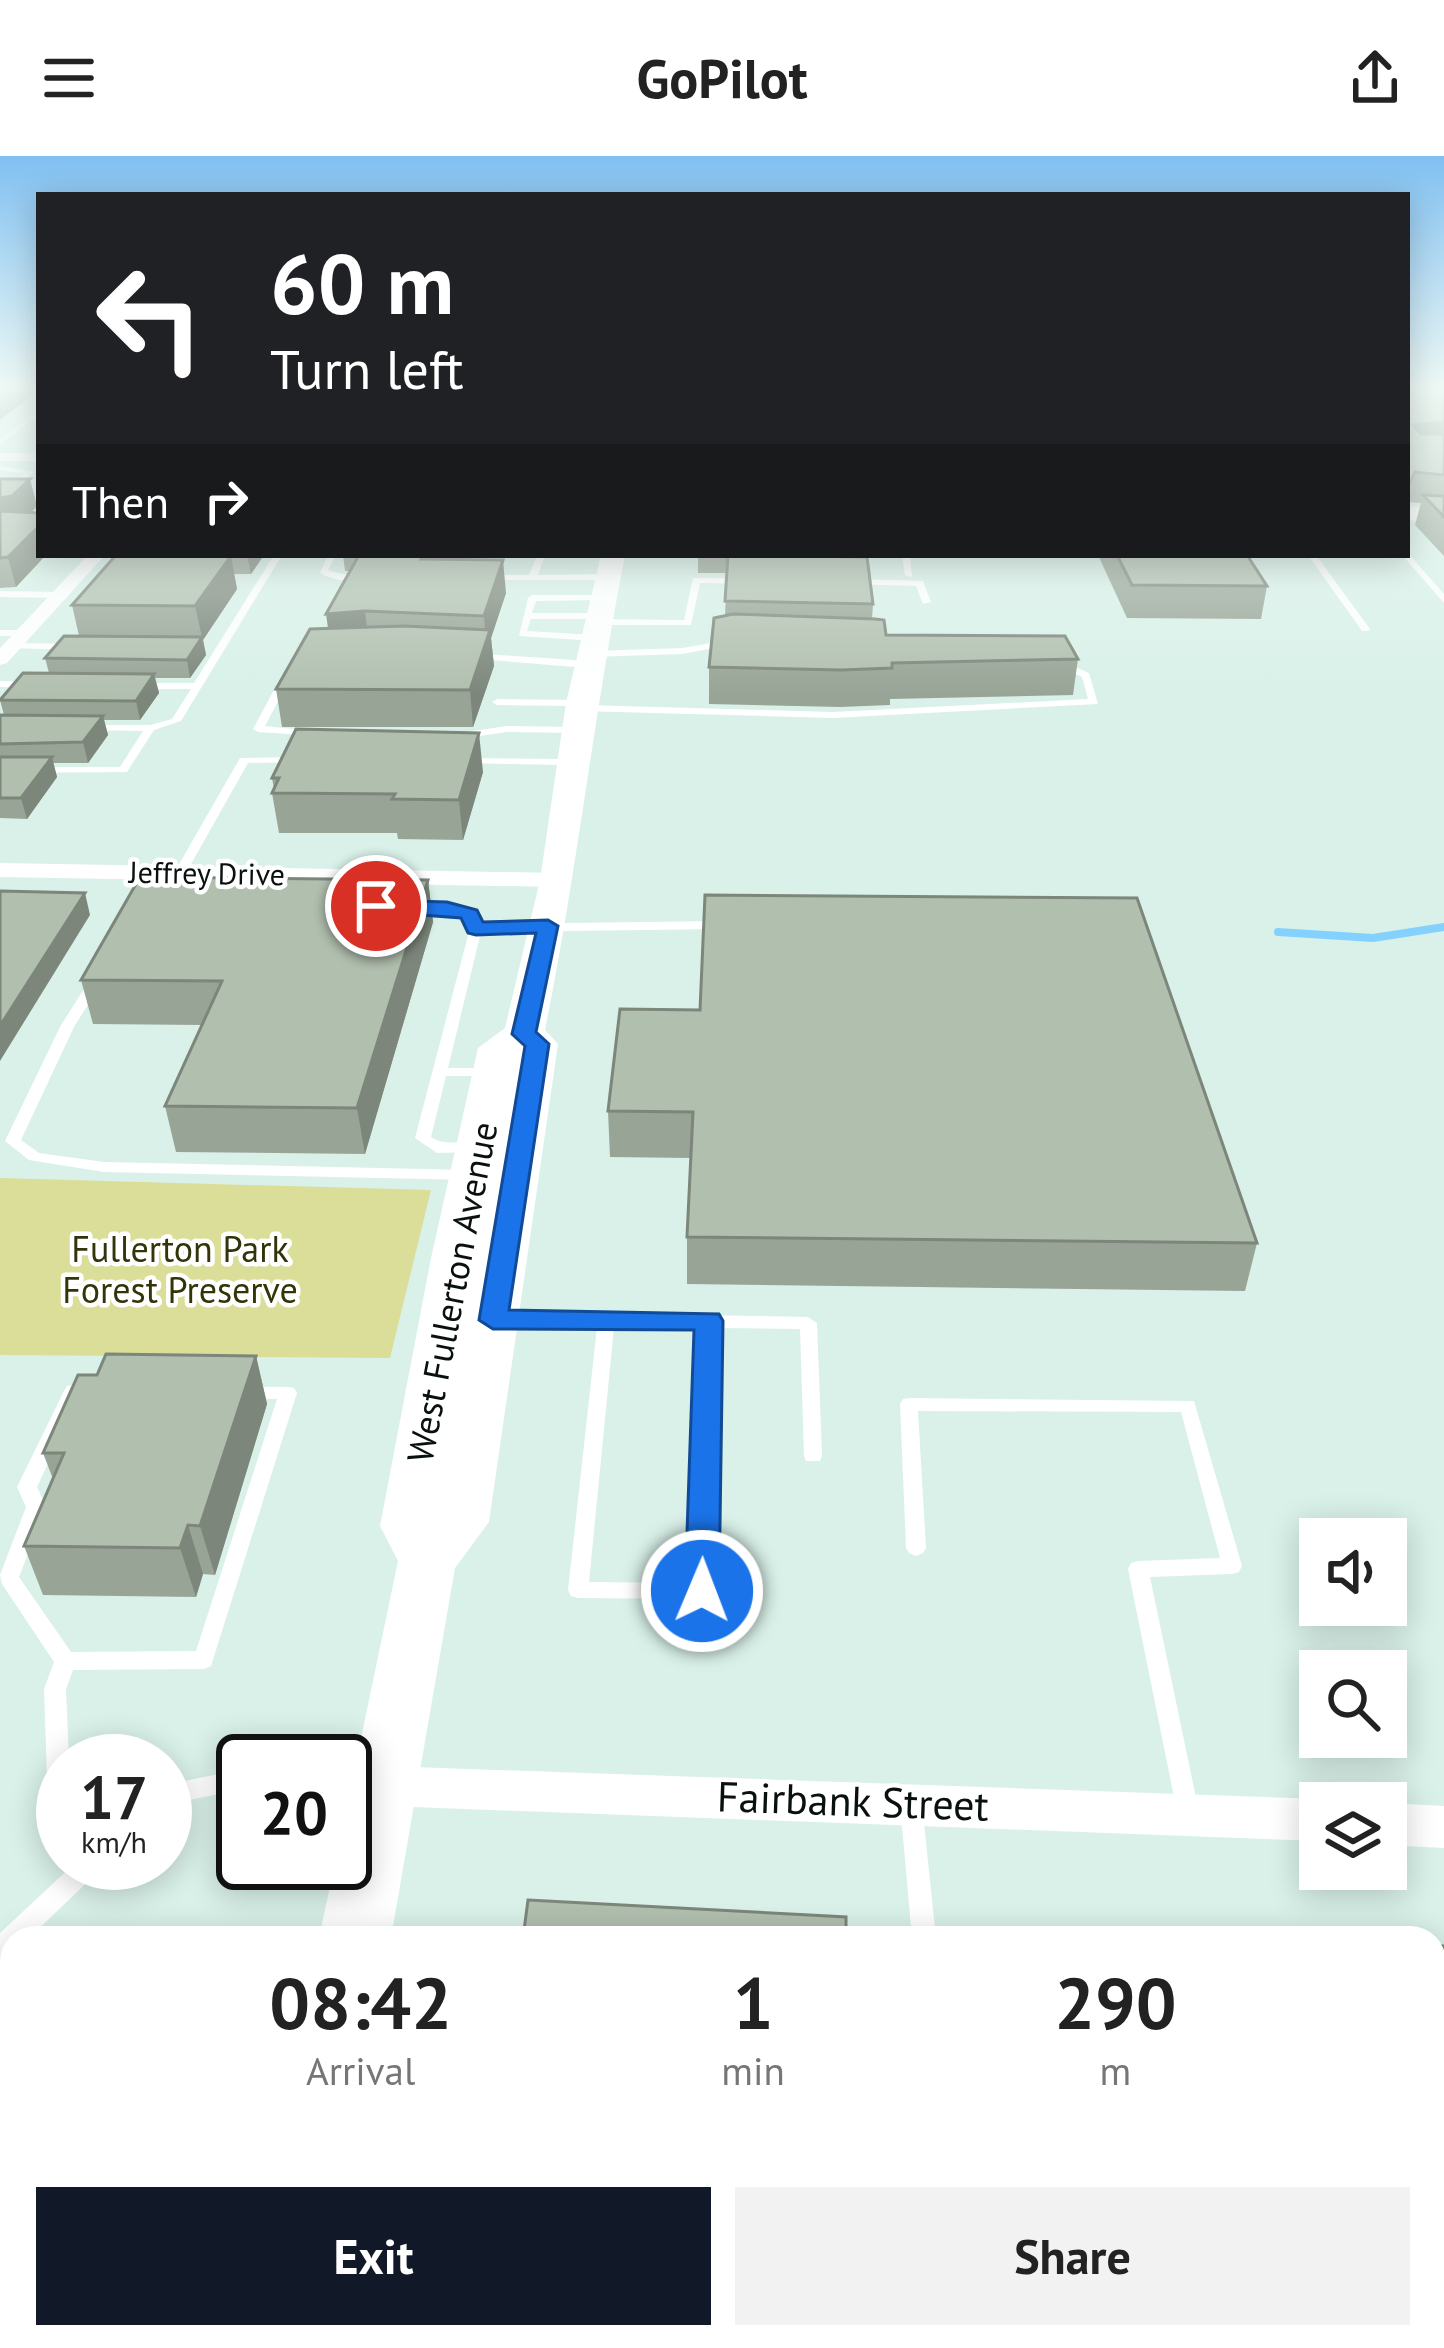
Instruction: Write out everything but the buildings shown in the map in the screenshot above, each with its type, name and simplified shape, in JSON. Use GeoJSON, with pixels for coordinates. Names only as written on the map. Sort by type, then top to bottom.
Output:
{"type":"FeatureCollection","features":[{"type":"Feature","properties":{"kind":"street"},"geometry":{"type":"LineString","coordinates":[[1410,514],[1444,516]]}},
{"type":"Feature","properties":{"kind":"street"},"geometry":{"type":"LineString","coordinates":[[9,643],[94,558]]}},
{"type":"Feature","properties":{"kind":"street","name":"West Fullerton Avenue"},"geometry":{"type":"LineString","coordinates":[[427,1561],[409,1526],[476,1161],[558,880],[578,725],[600,615]]}},
{"type":"Feature","properties":{"kind":"street","name":"Jeffrey Drive"},"geometry":{"type":"LineString","coordinates":[[0,870],[167,878],[558,880]]}},
{"type":"Feature","properties":{"kind":"street","name":"West Fullerton Avenue"},"geometry":{"type":"LineString","coordinates":[[357,1926],[376,1785],[427,1561],[460,1522],[537,1044],[509,1053]]}},
{"type":"Feature","properties":{"kind":"street","name":"Fairbank Street"},"geometry":{"type":"LineString","coordinates":[[376,1785],[1299,1819]]}},
{"type":"Feature","properties":{"kind":"street"},"geometry":{"type":"LineString","coordinates":[[1407,1825],[1444,1827]]}},
{"type":"Feature","properties":{"kind":"lane"},"geometry":{"type":"LineString","coordinates":[[64,727],[150,728],[176,721],[276,558]]}},
{"type":"Feature","properties":{"kind":"lane"},"geometry":{"type":"LineString","coordinates":[[330,558],[323,571],[329,576],[382,578]]}},
{"type":"Feature","properties":{"kind":"lane"},"geometry":{"type":"LineString","coordinates":[[471,578],[479,558]]}},
{"type":"Feature","properties":{"kind":"lane"},"geometry":{"type":"LineString","coordinates":[[532,579],[540,558]]}},
{"type":"Feature","properties":{"kind":"lane"},"geometry":{"type":"LineString","coordinates":[[906,558],[909,575]]}},
{"type":"Feature","properties":{"kind":"lane"},"geometry":{"type":"LineString","coordinates":[[1314,558],[1365,629]]}},
{"type":"Feature","properties":{"kind":"lane"},"geometry":{"type":"LineString","coordinates":[[1409,558],[1444,600]]}},
{"type":"Feature","properties":{"kind":"lane"},"geometry":{"type":"LineString","coordinates":[[449,578],[532,579],[600,615]]}},
{"type":"Feature","properties":{"kind":"lane"},"geometry":{"type":"LineString","coordinates":[[0,595],[97,580]]}},
{"type":"Feature","properties":{"kind":"lane"},"geometry":{"type":"LineString","coordinates":[[527,616],[600,615],[688,622],[696,580],[758,581]]}},
{"type":"Feature","properties":{"kind":"lane"},"geometry":{"type":"LineString","coordinates":[[238,582],[261,582]]}},
{"type":"Feature","properties":{"kind":"lane"},"geometry":{"type":"LineString","coordinates":[[840,582],[920,583],[926,602]]}},
{"type":"Feature","properties":{"kind":"lane"},"geometry":{"type":"LineString","coordinates":[[600,615],[530,637],[521,634],[532,598],[541,596],[600,615],[755,642]]}},
{"type":"Feature","properties":{"kind":"lane"},"geometry":{"type":"LineString","coordinates":[[467,656],[600,615]]}},
{"type":"Feature","properties":{"kind":"lane"},"geometry":{"type":"LineString","coordinates":[[9,643],[82,647]]}},
{"type":"Feature","properties":{"kind":"lane"},"geometry":{"type":"LineString","coordinates":[[197,648],[220,648]]}},
{"type":"Feature","properties":{"kind":"lane"},"geometry":{"type":"LineString","coordinates":[[296,659],[257,730],[335,734]]}},
{"type":"Feature","properties":{"kind":"lane"},"geometry":{"type":"LineString","coordinates":[[443,736],[578,725],[1094,702],[1086,675],[1060,663],[1037,660]]}},
{"type":"Feature","properties":{"kind":"lane"},"geometry":{"type":"LineString","coordinates":[[0,684],[44,685]]}},
{"type":"Feature","properties":{"kind":"lane"},"geometry":{"type":"LineString","coordinates":[[132,686],[197,686]]}},
{"type":"Feature","properties":{"kind":"lane"},"geometry":{"type":"LineString","coordinates":[[497,702],[578,725]]}},
{"type":"Feature","properties":{"kind":"lane"},"geometry":{"type":"LineString","coordinates":[[456,761],[578,725]]}},
{"type":"Feature","properties":{"kind":"lane"},"geometry":{"type":"LineString","coordinates":[[0,770],[123,770],[150,728]]}},
{"type":"Feature","properties":{"kind":"lane"},"geometry":{"type":"LineString","coordinates":[[167,878],[244,760],[315,760]]}},
{"type":"Feature","properties":{"kind":"lane"},"geometry":{"type":"LineString","coordinates":[[400,907],[447,908],[470,914],[476,928],[423,1138],[437,1148],[476,1161]]}},
{"type":"Feature","properties":{"kind":"lane"},"geometry":{"type":"LineString","coordinates":[[476,928],[747,924]]}},
{"type":"Feature","properties":{"kind":"lane"},"geometry":{"type":"LineString","coordinates":[[105,966],[67,1027],[13,1141],[34,1156],[104,1167],[476,1161]]}},
{"type":"Feature","properties":{"kind":"lane"},"geometry":{"type":"LineString","coordinates":[[440,1072],[509,1053]]}},
{"type":"Feature","properties":{"kind":"lane"},"geometry":{"type":"LineString","coordinates":[[606,1319],[578,1590],[702,1591],[709,1321]]}},
{"type":"Feature","properties":{"kind":"lane"},"geometry":{"type":"LineString","coordinates":[[493,1320],[808,1323],[813,1456]]}},
{"type":"Feature","properties":{"kind":"lane"},"geometry":{"type":"LineString","coordinates":[[74,1391],[288,1393],[204,1660],[64,1660],[9,1578],[36,1508],[27,1486],[74,1391]]}},
{"type":"Feature","properties":{"kind":"lane"},"geometry":{"type":"LineString","coordinates":[[916,1548],[909,1404],[1188,1406],[1232,1566],[1138,1569],[1188,1813]]}},
{"type":"Feature","properties":{"kind":"lane"},"geometry":{"type":"LineString","coordinates":[[57,1734],[55,1689],[64,1660]]}},
{"type":"Feature","properties":{"kind":"lane"},"geometry":{"type":"LineString","coordinates":[[911,1803],[923,1926]]}},
{"type":"Feature","properties":{"kind":"lane"},"geometry":{"type":"LineString","coordinates":[[24,1926],[62,1890]]}},
{"type":"Feature","properties":{"kind":"green space","name":"Fullerton Park Forest Preserve"},"geometry":{"type":"Polygon","coordinates":[[[0,1178],[431,1190],[390,1358],[0,1355],[0,1178]]]}},
{"type":"Feature","properties":{"kind":"waterway"},"geometry":{"type":"LineString","coordinates":[[1278,932],[1373,938],[1444,927]]}},
{"type":"Feature","properties":{"kind":"route"},"geometry":{"type":"LineString","coordinates":[[376,906],[447,908],[470,914],[476,928],[548,926],[524,1034],[537,1044],[493,1320],[709,1321],[702,1591]]}}]}
